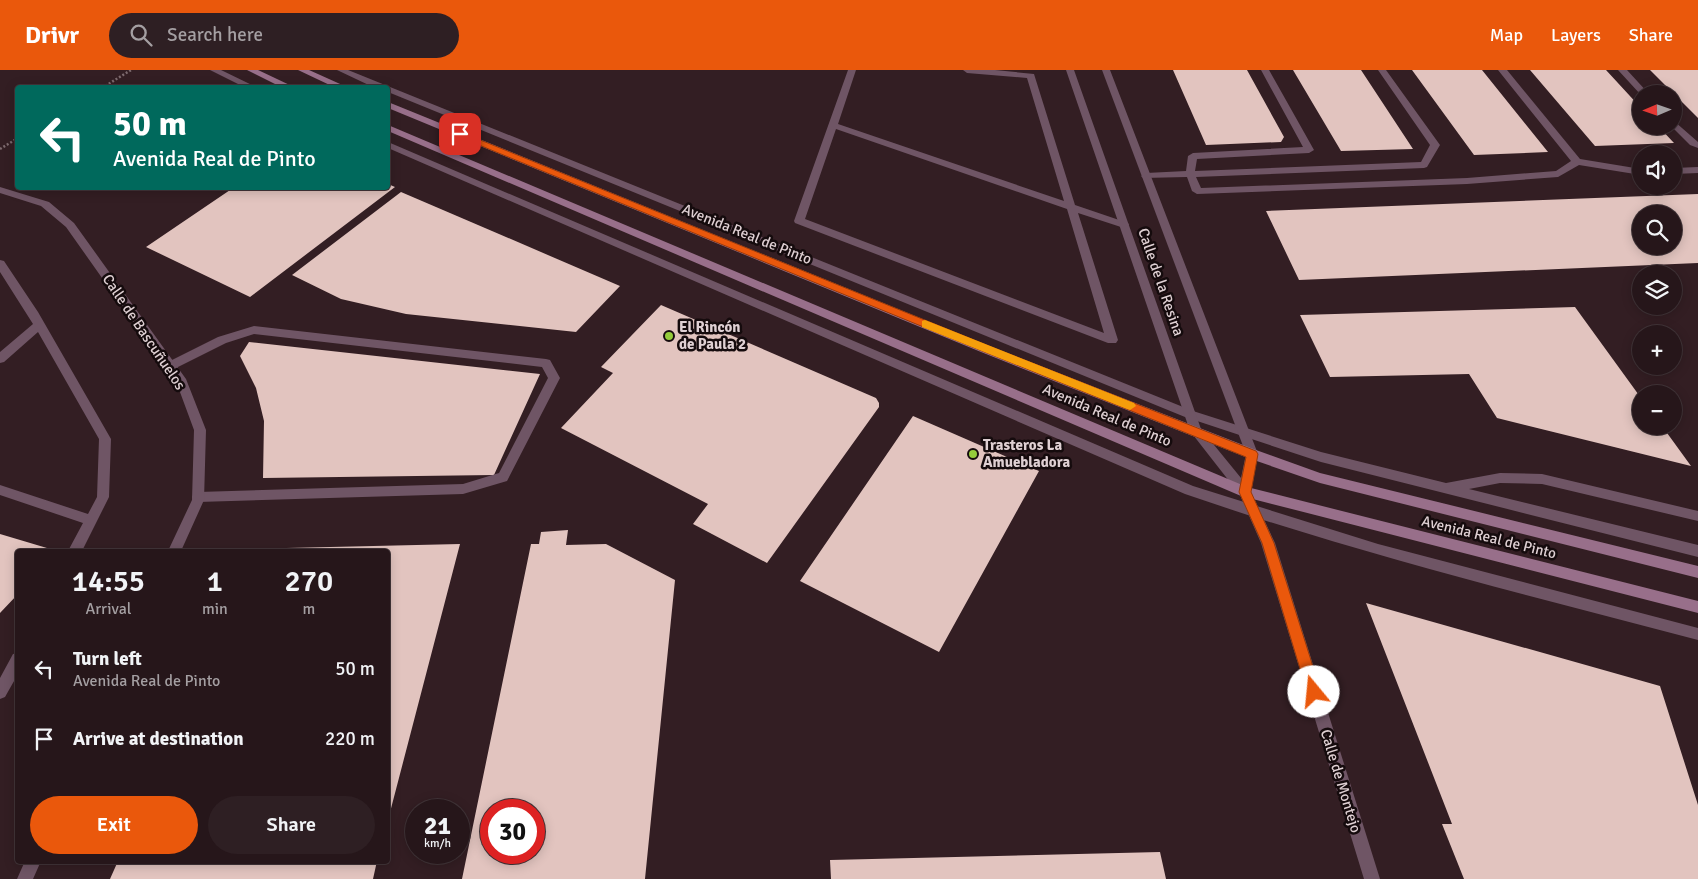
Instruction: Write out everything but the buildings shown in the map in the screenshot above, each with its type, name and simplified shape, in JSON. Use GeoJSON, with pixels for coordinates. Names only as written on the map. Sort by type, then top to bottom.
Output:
{"type":"FeatureCollection","features":[{"type":"Feature","properties":{"kind":"main road"},"geometry":{"type":"LineString","coordinates":[[251,70],[285,85]]}},
{"type":"Feature","properties":{"kind":"main road"},"geometry":{"type":"LineString","coordinates":[[302,70],[338,85]]}},
{"type":"Feature","properties":{"kind":"main road","name":"Avenida Real de Pinto"},"geometry":{"type":"LineString","coordinates":[[390,106],[985,348],[1252,454],[1320,478],[1698,572]]}},
{"type":"Feature","properties":{"kind":"main road","name":"Avenida Real de Pinto"},"geometry":{"type":"LineString","coordinates":[[390,129],[1245,492],[1698,608]]}},
{"type":"Feature","properties":{"kind":"street"},"geometry":{"type":"LineString","coordinates":[[214,70],[247,85]]}},
{"type":"Feature","properties":{"kind":"street"},"geometry":{"type":"LineString","coordinates":[[341,70],[377,85]]}},
{"type":"Feature","properties":{"kind":"street"},"geometry":{"type":"LineString","coordinates":[[852,70],[799,221],[1112,340],[1031,76],[967,70]]}},
{"type":"Feature","properties":{"kind":"street","name":"Calle de la Resina"},"geometry":{"type":"LineString","coordinates":[[1070,70],[1196,432],[1245,492]]}},
{"type":"Feature","properties":{"kind":"street","name":"Calle de la Resina"},"geometry":{"type":"LineString","coordinates":[[1106,70],[1252,454]]}},
{"type":"Feature","properties":{"kind":"street"},"geometry":{"type":"LineString","coordinates":[[1265,70],[1309,150],[1193,156],[1190,174],[1196,191],[1467,181],[1558,174],[1577,162],[1632,171]]}},
{"type":"Feature","properties":{"kind":"street"},"geometry":{"type":"LineString","coordinates":[[1146,176],[1424,165],[1435,145],[1382,70]]}},
{"type":"Feature","properties":{"kind":"street"},"geometry":{"type":"LineString","coordinates":[[1502,70],[1577,162]]}},
{"type":"Feature","properties":{"kind":"street"},"geometry":{"type":"LineString","coordinates":[[1622,70],[1636,85]]}},
{"type":"Feature","properties":{"kind":"street"},"geometry":{"type":"LineString","coordinates":[[390,90],[1190,414],[1321,457],[1698,551]]}},
{"type":"Feature","properties":{"kind":"street"},"geometry":{"type":"LineString","coordinates":[[833,125],[1124,225]]}},
{"type":"Feature","properties":{"kind":"street"},"geometry":{"type":"LineString","coordinates":[[1682,132],[1693,143],[1698,145]]}},
{"type":"Feature","properties":{"kind":"street"},"geometry":{"type":"LineString","coordinates":[[390,146],[1189,490],[1256,514],[1410,559],[1698,634]]}},
{"type":"Feature","properties":{"kind":"street"},"geometry":{"type":"LineString","coordinates":[[1682,171],[1698,170]]}},
{"type":"Feature","properties":{"kind":"street","name":"Calle de Bascuñuelos"},"geometry":{"type":"LineString","coordinates":[[0,190],[46,204],[70,225],[182,382],[200,430],[198,496],[176,549]]}},
{"type":"Feature","properties":{"kind":"street"},"geometry":{"type":"LineString","coordinates":[[0,264],[39,325],[105,439],[103,497],[76,549]]}},
{"type":"Feature","properties":{"kind":"street"},"geometry":{"type":"LineString","coordinates":[[0,359],[39,325]]}},
{"type":"Feature","properties":{"kind":"street"},"geometry":{"type":"LineString","coordinates":[[170,366],[222,340],[254,330],[546,363],[554,378],[503,477],[463,489],[198,496]]}},
{"type":"Feature","properties":{"kind":"street"},"geometry":{"type":"LineString","coordinates":[[1245,492],[1252,454]]}},
{"type":"Feature","properties":{"kind":"street"},"geometry":{"type":"LineString","coordinates":[[1444,488],[1500,478],[1542,479],[1698,516]]}},
{"type":"Feature","properties":{"kind":"street"},"geometry":{"type":"LineString","coordinates":[[0,490],[91,520]]}},
{"type":"Feature","properties":{"kind":"street","name":"Calle de Montejo"},"geometry":{"type":"LineString","coordinates":[[1245,492],[1268,543],[1372,879]]}},
{"type":"Feature","properties":{"kind":"street"},"geometry":{"type":"LineString","coordinates":[[0,692],[15,664]]}},
{"type":"Feature","properties":{"kind":"street"},"geometry":{"type":"LineString","coordinates":[[25,879],[32,864]]}},
{"type":"Feature","properties":{"kind":"path"},"geometry":{"type":"LineString","coordinates":[[107,85],[131,70]]}},
{"type":"Feature","properties":{"kind":"path"},"geometry":{"type":"LineString","coordinates":[[0,149],[15,140]]}},
{"type":"Feature","properties":{"kind":"slow traffic"},"geometry":{"type":"LineString","coordinates":[[925,324],[1130,406]]}},
{"type":"Feature","properties":{"kind":"place","name":"El Rincón de Paula 2"},"geometry":{"type":"Point","coordinates":[669,336]}},
{"type":"Feature","properties":{"kind":"place","name":"Trasteros La Amuebladora"},"geometry":{"type":"Point","coordinates":[973,454]}},
{"type":"Feature","properties":{"kind":"route"},"geometry":{"type":"LineString","coordinates":[[460,134],[985,348],[1252,454],[1245,492],[1268,543],[1314,692]]}}]}
